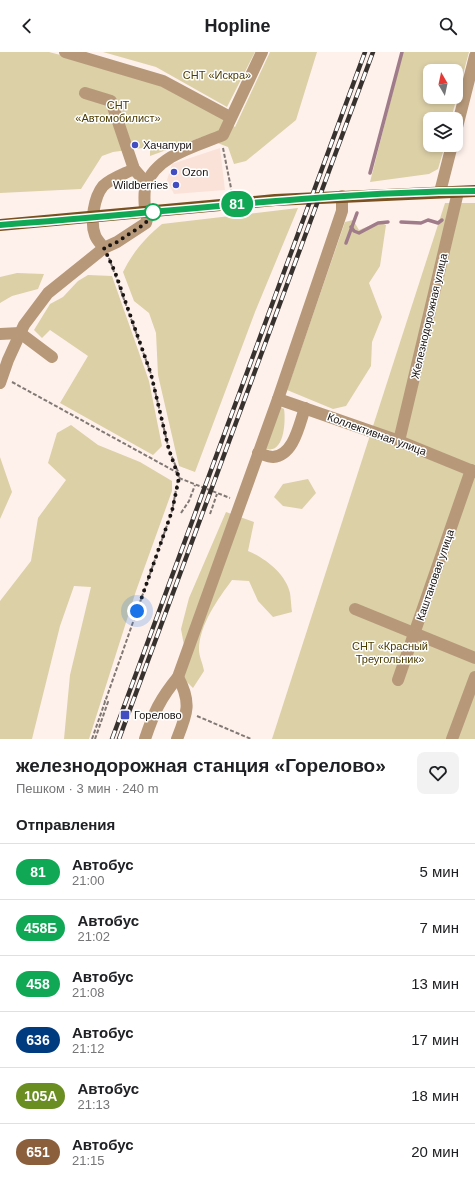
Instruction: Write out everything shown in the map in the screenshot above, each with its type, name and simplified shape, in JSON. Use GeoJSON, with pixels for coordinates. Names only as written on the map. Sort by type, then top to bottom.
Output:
{"type":"FeatureCollection","features":[{"type":"Feature","properties":{"kind":"main road"},"geometry":{"type":"LineString","coordinates":[[0,225],[275,200],[475,191]]}},
{"type":"Feature","properties":{"kind":"street"},"geometry":{"type":"LineString","coordinates":[[65,52],[163,81],[230,117]]}},
{"type":"Feature","properties":{"kind":"street"},"geometry":{"type":"LineString","coordinates":[[1,380],[8,360],[24,325],[48,293],[104,248],[117,242],[146,223],[147,212],[144,196],[146,184],[154,172],[170,157],[223,135],[230,117],[262,52]]}},
{"type":"Feature","properties":{"kind":"street"},"geometry":{"type":"LineString","coordinates":[[461,112],[475,56]]}},
{"type":"Feature","properties":{"kind":"street"},"geometry":{"type":"LineString","coordinates":[[85,94],[111,101],[134,169],[146,184]]}},
{"type":"Feature","properties":{"kind":"street"},"geometry":{"type":"LineString","coordinates":[[440,192],[450,152]]}},
{"type":"Feature","properties":{"kind":"street"},"geometry":{"type":"LineString","coordinates":[[104,248],[95,235],[92,217],[99,193],[104,186],[134,169]]}},
{"type":"Feature","properties":{"kind":"street","name":"Железнодорожная улица"},"geometry":{"type":"LineString","coordinates":[[399,441],[458,192]]}},
{"type":"Feature","properties":{"kind":"street"},"geometry":{"type":"LineString","coordinates":[[145,739],[153,714],[162,697],[178,677],[278,399],[342,211],[342,196]]}},
{"type":"Feature","properties":{"kind":"street"},"geometry":{"type":"LineString","coordinates":[[0,334],[20,333],[52,357]]}},
{"type":"Feature","properties":{"kind":"street","name":"Коллективная улица"},"geometry":{"type":"LineString","coordinates":[[278,399],[399,441],[473,471]]}},
{"type":"Feature","properties":{"kind":"street"},"geometry":{"type":"LineString","coordinates":[[258,453],[271,457],[284,454],[292,444],[305,408]]}},
{"type":"Feature","properties":{"kind":"street","name":"Каштановая улица"},"geometry":{"type":"LineString","coordinates":[[398,680],[473,471]]}},
{"type":"Feature","properties":{"kind":"street"},"geometry":{"type":"LineString","coordinates":[[355,609],[475,658]]}},
{"type":"Feature","properties":{"kind":"street"},"geometry":{"type":"LineString","coordinates":[[177,739],[188,712],[188,702],[184,688],[178,677]]}},
{"type":"Feature","properties":{"kind":"street"},"geometry":{"type":"LineString","coordinates":[[452,739],[475,678]]}},
{"type":"Feature","properties":{"kind":"path"},"geometry":{"type":"LineString","coordinates":[[223,135],[232,196]]}},
{"type":"Feature","properties":{"kind":"path"},"geometry":{"type":"LineString","coordinates":[[92,739],[104,701],[172,511],[179,478],[179,474],[169,450],[151,374],[115,272],[104,248]]}},
{"type":"Feature","properties":{"kind":"path"},"geometry":{"type":"LineString","coordinates":[[1,380],[179,474]]}},
{"type":"Feature","properties":{"kind":"path"},"geometry":{"type":"LineString","coordinates":[[179,478],[231,499]]}},
{"type":"Feature","properties":{"kind":"path"},"geometry":{"type":"LineString","coordinates":[[181,513],[189,501],[195,485]]}},
{"type":"Feature","properties":{"kind":"path"},"geometry":{"type":"LineString","coordinates":[[210,514],[217,494]]}},
{"type":"Feature","properties":{"kind":"path"},"geometry":{"type":"LineString","coordinates":[[95,739],[108,702],[104,701]]}},
{"type":"Feature","properties":{"kind":"path"},"geometry":{"type":"LineString","coordinates":[[188,712],[251,739]]}},
{"type":"Feature","properties":{"kind":"shaded area"},"geometry":{"type":"Polygon","coordinates":[[[220,148],[225,190],[174,194],[167,180],[172,164],[220,148]]]}},
{"type":"Feature","properties":{"kind":"green space","name":"СНТ «Автомобилист»"},"geometry":{"type":"Polygon","coordinates":[[[0,52],[49,52],[137,75],[197,103],[235,127],[270,52],[317,52],[296,120],[246,161],[234,164],[228,147],[202,137],[150,156],[150,147],[113,152],[102,156],[81,189],[0,193],[0,52]]]}},
{"type":"Feature","properties":{"kind":"green space","name":"СНТ «Искра»"},"geometry":{"type":"Polygon","coordinates":[[[103,52],[255,52],[227,107],[156,67],[103,52]]]}},
{"type":"Feature","properties":{"kind":"green space"},"geometry":{"type":"Polygon","coordinates":[[[403,52],[469,52],[463,74],[463,64],[423,64],[423,104],[455,104],[453,112],[423,112],[423,152],[443,152],[438,169],[429,174],[370,182],[403,52]]]}},
{"type":"Feature","properties":{"kind":"green space","name":"СНТ «Красный Треугольник»"},"geometry":{"type":"Polygon","coordinates":[[[445,203],[475,203],[475,739],[272,739],[445,203]]]}},
{"type":"Feature","properties":{"kind":"green space"},"geometry":{"type":"Polygon","coordinates":[[[298,208],[255,312],[195,472],[179,466],[158,375],[156,333],[149,313],[134,301],[123,272],[140,246],[162,224],[298,208]]]}},
{"type":"Feature","properties":{"kind":"green space"},"geometry":{"type":"Polygon","coordinates":[[[353,220],[359,230],[379,222],[386,225],[380,266],[369,283],[382,317],[372,342],[371,366],[346,406],[333,409],[287,390],[345,222],[353,220]]]}},
{"type":"Feature","properties":{"kind":"green space"},"geometry":{"type":"Polygon","coordinates":[[[17,273],[44,274],[38,289],[12,296],[0,303],[0,277],[17,273]]]}},
{"type":"Feature","properties":{"kind":"green space"},"geometry":{"type":"Polygon","coordinates":[[[88,275],[112,276],[149,381],[162,446],[153,455],[60,403],[88,356],[50,330],[42,338],[34,330],[50,304],[63,297],[78,281],[88,275]]]}},
{"type":"Feature","properties":{"kind":"green space"},"geometry":{"type":"Polygon","coordinates":[[[280,407],[284,409],[285,421],[280,443],[271,449],[264,448],[280,407]]]}},
{"type":"Feature","properties":{"kind":"green space"},"geometry":{"type":"Polygon","coordinates":[[[71,425],[98,445],[140,462],[172,481],[172,491],[136,591],[89,739],[64,739],[70,675],[91,587],[74,586],[60,626],[32,739],[0,739],[0,601],[31,561],[38,518],[66,480],[48,463],[57,433],[71,425]]]}},
{"type":"Feature","properties":{"kind":"green space"},"geometry":{"type":"Polygon","coordinates":[[[0,457],[12,492],[0,519],[0,457]]]}},
{"type":"Feature","properties":{"kind":"green space"},"geometry":{"type":"Polygon","coordinates":[[[308,479],[316,493],[302,509],[283,506],[274,497],[283,484],[308,479]]]}},
{"type":"Feature","properties":{"kind":"green space"},"geometry":{"type":"Polygon","coordinates":[[[226,512],[254,522],[248,551],[268,562],[284,579],[290,593],[292,612],[273,617],[258,601],[249,581],[232,580],[210,613],[202,631],[199,650],[204,671],[193,688],[182,677],[185,651],[181,629],[189,598],[226,512]]]}},
{"type":"Feature","properties":{"kind":"waterway"},"geometry":{"type":"LineString","coordinates":[[370,173],[402,52]]}},
{"type":"Feature","properties":{"kind":"waterway"},"geometry":{"type":"LineString","coordinates":[[346,243],[357,213]]}},
{"type":"Feature","properties":{"kind":"waterway"},"geometry":{"type":"LineString","coordinates":[[401,222],[421,223],[428,220],[438,223],[442,220]]}},
{"type":"Feature","properties":{"kind":"waterway"},"geometry":{"type":"LineString","coordinates":[[351,227],[354,231],[359,233],[378,223],[388,222]]}},
{"type":"Feature","properties":{"kind":"railway"},"geometry":{"type":"LineString","coordinates":[[112,739],[365,52]]}},
{"type":"Feature","properties":{"kind":"railway"},"geometry":{"type":"LineString","coordinates":[[119,739],[373,52]]}},
{"type":"Feature","properties":{"kind":"bus line","name":"81"},"geometry":{"type":"LineString","coordinates":[[0,225],[275,200],[475,191]]}},
{"type":"Feature","properties":{"kind":"place","name":"Хачапури"},"geometry":{"type":"Point","coordinates":[135,145]}},
{"type":"Feature","properties":{"kind":"place","name":"Ozon"},"geometry":{"type":"Point","coordinates":[174,172]}},
{"type":"Feature","properties":{"kind":"place","name":"Wildberries"},"geometry":{"type":"Point","coordinates":[176,185]}},
{"type":"Feature","properties":{"kind":"place","name":"Горелово"},"geometry":{"type":"Point","coordinates":[125,715]}},
{"type":"Feature","properties":{"kind":"route"},"geometry":{"type":"LineString","coordinates":[[137,611],[172,511],[179,474],[169,450],[151,374],[115,272],[104,248],[117,242],[146,223],[149,212],[153,212]]}}]}
